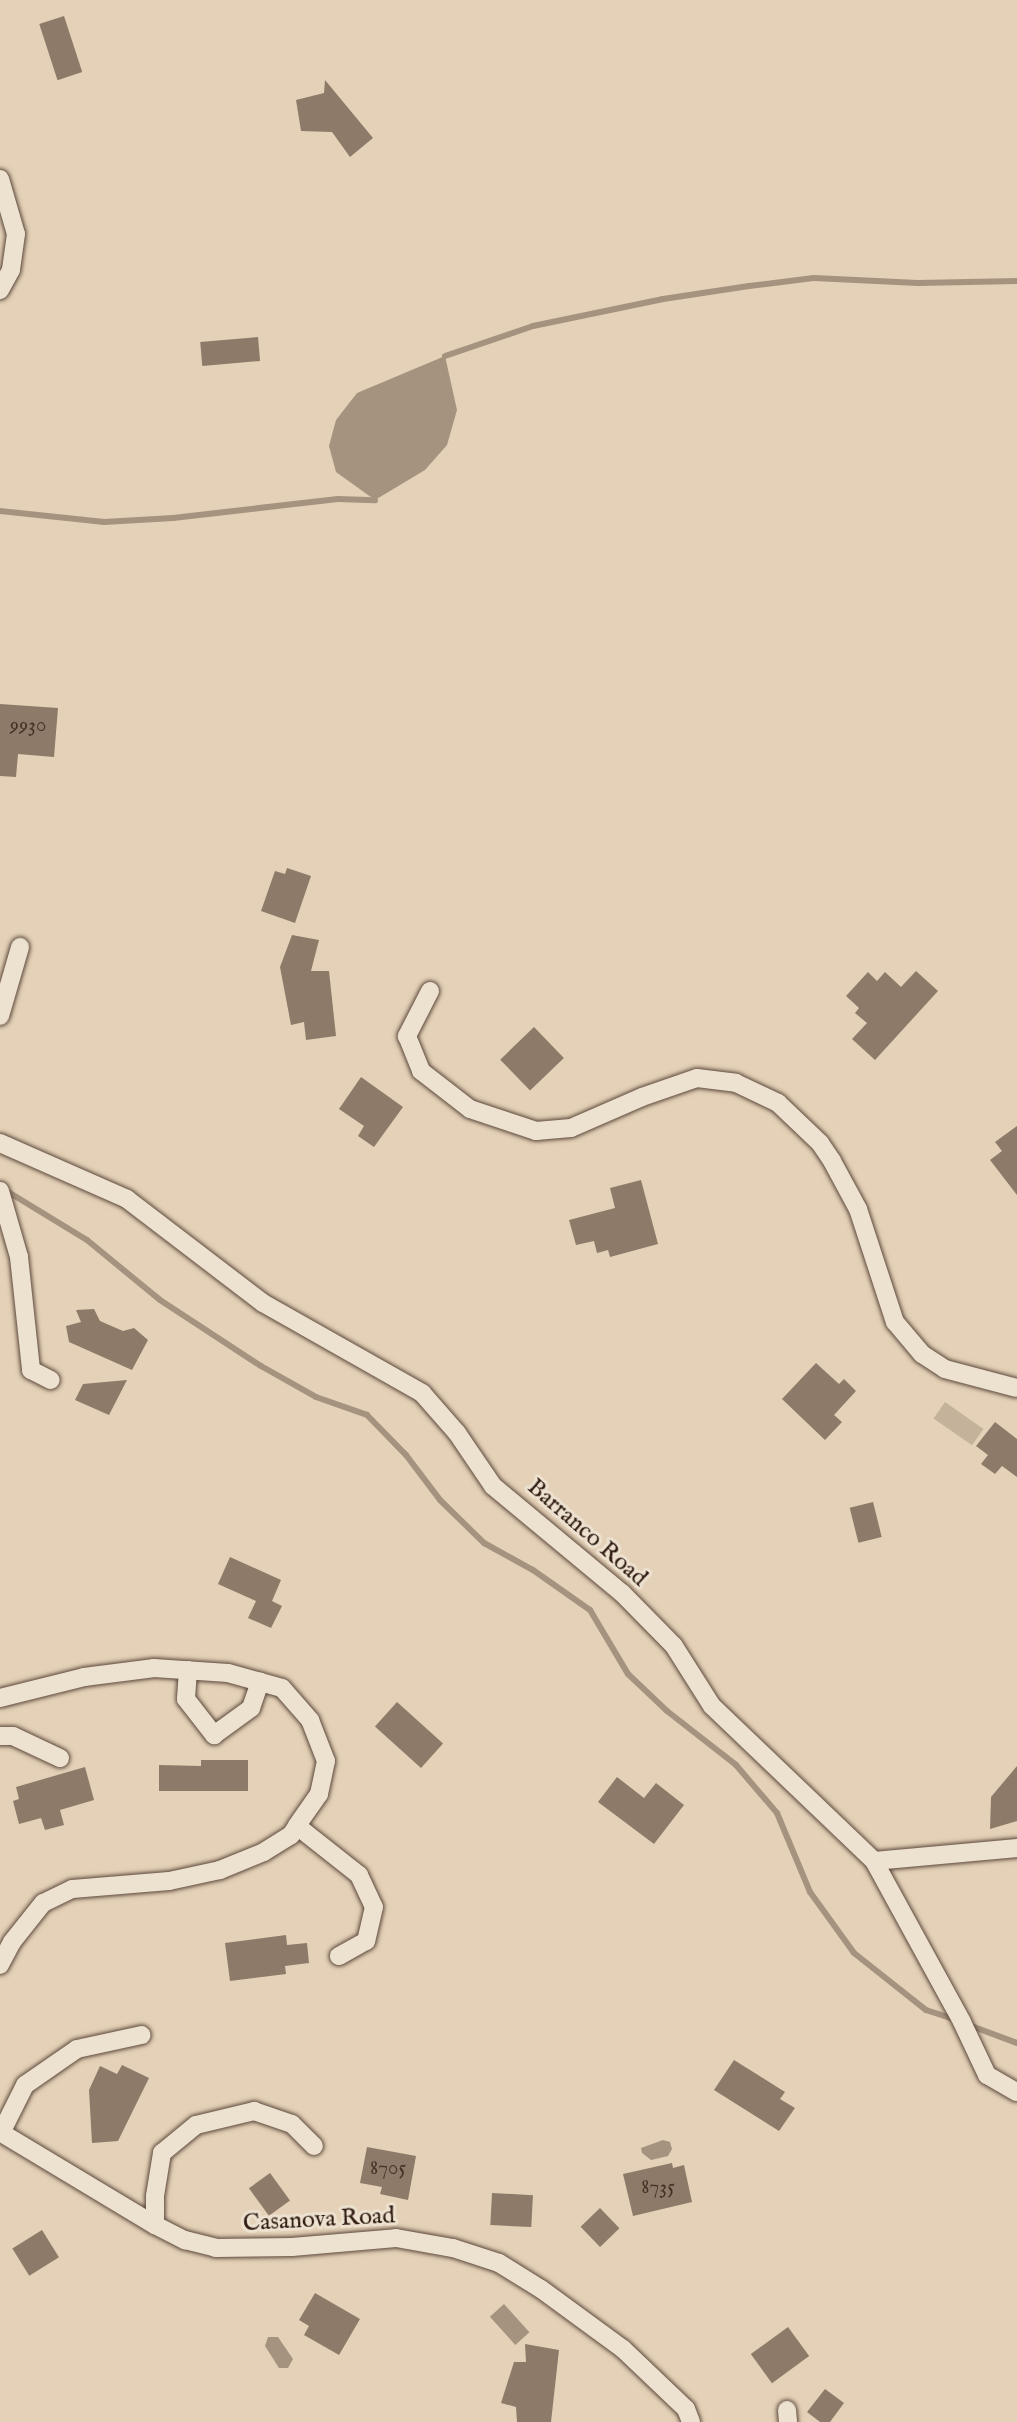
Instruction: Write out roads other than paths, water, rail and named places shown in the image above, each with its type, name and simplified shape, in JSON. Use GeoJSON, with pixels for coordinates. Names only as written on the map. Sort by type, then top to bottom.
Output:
{"type":"FeatureCollection","features":[{"type":"Feature","properties":{"kind":"street"},"geometry":{"type":"LineString","coordinates":[[0,179],[16,234],[11,270],[0,290]]}},
{"type":"Feature","properties":{"kind":"street"},"geometry":{"type":"LineString","coordinates":[[0,1016],[20,947]]}},
{"type":"Feature","properties":{"kind":"street"},"geometry":{"type":"LineString","coordinates":[[430,991],[407,1036],[421,1071],[470,1109],[536,1131],[571,1128],[642,1097],[697,1078],[736,1083],[778,1103],[820,1143],[858,1209],[895,1322],[922,1354],[945,1369],[1017,1388]]}},
{"type":"Feature","properties":{"kind":"street","name":"Barranco Road"},"geometry":{"type":"LineString","coordinates":[[0,1143],[127,1199],[263,1303],[422,1392],[457,1433],[493,1486],[622,1593],[674,1646],[712,1706],[874,1861],[988,2075],[1017,2092]]}},
{"type":"Feature","properties":{"kind":"street"},"geometry":{"type":"LineString","coordinates":[[0,1191],[19,1257],[31,1370],[51,1380]]}},
{"type":"Feature","properties":{"kind":"street"},"geometry":{"type":"LineString","coordinates":[[0,1698],[84,1677],[154,1668],[228,1673],[282,1688],[310,1720],[326,1761],[319,1794],[298,1826],[291,1835],[264,1853],[220,1870],[169,1881],[72,1889],[43,1903],[12,1942],[0,1965]]}},
{"type":"Feature","properties":{"kind":"street"},"geometry":{"type":"LineString","coordinates":[[188,1670],[186,1699],[214,1735],[251,1708],[260,1682]]}},
{"type":"Feature","properties":{"kind":"street"},"geometry":{"type":"LineString","coordinates":[[0,1737],[13,1736],[60,1758]]}},
{"type":"Feature","properties":{"kind":"street"},"geometry":{"type":"LineString","coordinates":[[298,1826],[359,1875],[374,1906],[366,1941],[339,1956]]}},
{"type":"Feature","properties":{"kind":"street"},"geometry":{"type":"LineString","coordinates":[[874,1861],[1017,1848]]}},
{"type":"Feature","properties":{"kind":"street"},"geometry":{"type":"LineString","coordinates":[[1,2132],[25,2085],[76,2049],[142,2035]]}},
{"type":"Feature","properties":{"kind":"street"},"geometry":{"type":"LineString","coordinates":[[155,2225],[155,2196],[162,2153],[196,2125],[254,2111],[292,2124],[314,2146]]}},
{"type":"Feature","properties":{"kind":"street","name":"Casanova Road"},"geometry":{"type":"LineString","coordinates":[[1,2132],[155,2225],[185,2240],[216,2248],[292,2247],[396,2238],[453,2248],[499,2263],[541,2289],[623,2349],[686,2409],[691,2422]]}},
{"type":"Feature","properties":{"kind":"waterway"},"geometry":{"type":"LineString","coordinates":[[445,356],[533,326],[663,299],[749,286],[814,278],[918,283],[1017,281]]}},
{"type":"Feature","properties":{"kind":"waterway"},"geometry":{"type":"LineString","coordinates":[[0,511],[104,522],[173,518],[338,499],[375,500]]}},
{"type":"Feature","properties":{"kind":"waterway"},"geometry":{"type":"LineString","coordinates":[[5,1190],[87,1240],[160,1300],[261,1366],[316,1397],[367,1415],[406,1455],[440,1500],[484,1543],[533,1570],[590,1610],[628,1674],[667,1711],[736,1765],[777,1813],[810,1892],[854,1953],[926,2010],[956,2020]]}},
{"type":"Feature","properties":{"kind":"waterway"},"geometry":{"type":"LineString","coordinates":[[966,2024],[1017,2043]]}}]}
